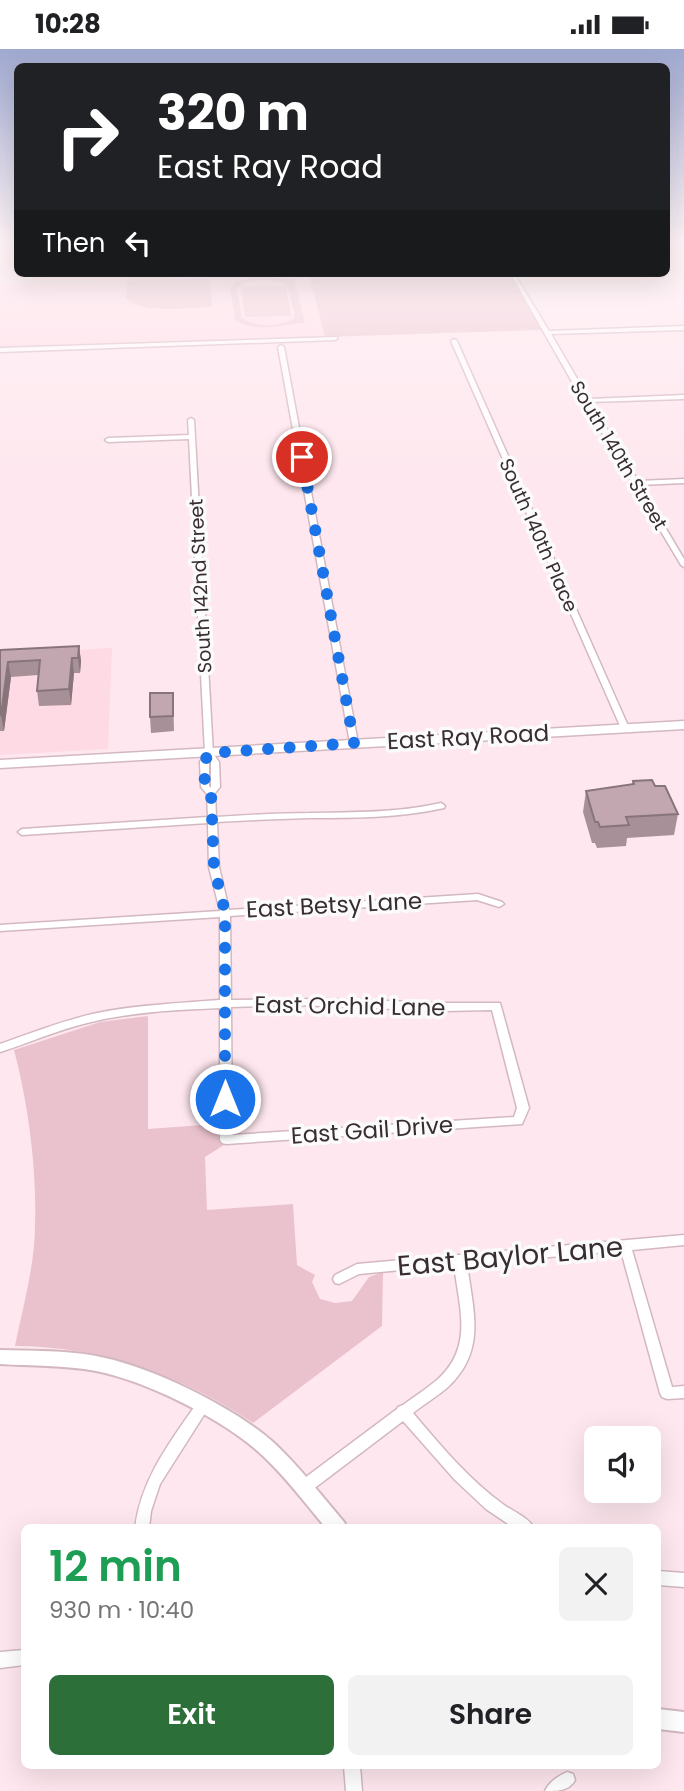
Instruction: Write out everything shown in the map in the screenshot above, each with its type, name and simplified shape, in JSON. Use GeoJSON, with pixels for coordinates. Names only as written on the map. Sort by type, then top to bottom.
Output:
{"type":"FeatureCollection","features":[{"type":"Feature","properties":{"kind":"main road","name":"East Ray Road"},"geometry":{"type":"LineString","coordinates":[[0,764],[684,725]]}},
{"type":"Feature","properties":{"kind":"street","name":"South 140th Street"},"geometry":{"type":"LineString","coordinates":[[540,323],[684,565]]}},
{"type":"Feature","properties":{"kind":"street"},"geometry":{"type":"LineString","coordinates":[[546,333],[684,328]]}},
{"type":"Feature","properties":{"kind":"street"},"geometry":{"type":"LineString","coordinates":[[0,350],[335,338]]}},
{"type":"Feature","properties":{"kind":"street","name":"South 140th Place"},"geometry":{"type":"LineString","coordinates":[[454,341],[625,728]]}},
{"type":"Feature","properties":{"kind":"street"},"geometry":{"type":"LineString","coordinates":[[281,347],[354,743]]}},
{"type":"Feature","properties":{"kind":"street"},"geometry":{"type":"LineString","coordinates":[[586,401],[684,397]]}},
{"type":"Feature","properties":{"kind":"street","name":"South 142nd Street"},"geometry":{"type":"LineString","coordinates":[[191,420],[209,753],[204,762],[205,787],[211,793],[211,820]]}},
{"type":"Feature","properties":{"kind":"street"},"geometry":{"type":"LineString","coordinates":[[108,440],[192,437]]}},
{"type":"Feature","properties":{"kind":"street"},"geometry":{"type":"LineString","coordinates":[[635,483],[684,481]]}},
{"type":"Feature","properties":{"kind":"street"},"geometry":{"type":"LineString","coordinates":[[22,832],[288,816],[368,816],[419,812],[441,806]]}},
{"type":"Feature","properties":{"kind":"street"},"geometry":{"type":"LineString","coordinates":[[211,820],[214,867],[225,912],[224,1005]]}},
{"type":"Feature","properties":{"kind":"street","name":"East Betsy Lane"},"geometry":{"type":"LineString","coordinates":[[0,928],[478,897],[499,904]]}},
{"type":"Feature","properties":{"kind":"street","name":"East Orchid Lane"},"geometry":{"type":"LineString","coordinates":[[0,1048],[110,1014],[224,1005],[358,1003],[421,1008],[496,1006],[523,1108],[518,1121]]}},
{"type":"Feature","properties":{"kind":"street","name":"East Gail Drive"},"geometry":{"type":"LineString","coordinates":[[224,1005],[226,1140],[518,1121]]}},
{"type":"Feature","properties":{"kind":"street","name":"East Baylor Lane"},"geometry":{"type":"LineString","coordinates":[[339,1279],[357,1269],[684,1240]]}},
{"type":"Feature","properties":{"kind":"street"},"geometry":{"type":"LineString","coordinates":[[625,1245],[667,1393],[684,1392]]}},
{"type":"Feature","properties":{"kind":"street"},"geometry":{"type":"LineString","coordinates":[[303,1488],[444,1382],[463,1358],[469,1333],[460,1261]]}},
{"type":"Feature","properties":{"kind":"street"},"geometry":{"type":"LineString","coordinates":[[0,1357],[51,1359],[110,1367],[155,1384],[202,1407],[258,1441],[334,1524]]}},
{"type":"Feature","properties":{"kind":"street"},"geometry":{"type":"LineString","coordinates":[[142,1524],[142,1509],[155,1481],[202,1407]]}},
{"type":"Feature","properties":{"kind":"street"},"geometry":{"type":"LineString","coordinates":[[403,1411],[459,1477],[501,1514],[520,1524]]}},
{"type":"Feature","properties":{"kind":"street"},"geometry":{"type":"LineString","coordinates":[[661,1578],[684,1580]]}},
{"type":"Feature","properties":{"kind":"street"},"geometry":{"type":"LineString","coordinates":[[0,1660],[21,1658]]}},
{"type":"Feature","properties":{"kind":"street"},"geometry":{"type":"LineString","coordinates":[[661,1719],[684,1722]]}},
{"type":"Feature","properties":{"kind":"street"},"geometry":{"type":"LineString","coordinates":[[352,1769],[354,1791]]}},
{"type":"Feature","properties":{"kind":"street"},"geometry":{"type":"LineString","coordinates":[[553,1791],[567,1780]]}},
{"type":"Feature","properties":{"kind":"shaded area"},"geometry":{"type":"Polygon","coordinates":[[[0,323],[322,323],[325,337],[0,348],[0,323]]]}},
{"type":"Feature","properties":{"kind":"shaded area"},"geometry":{"type":"Polygon","coordinates":[[[242,323],[302,323],[270,327],[242,323]]]}},
{"type":"Feature","properties":{"kind":"shaded area"},"geometry":{"type":"Polygon","coordinates":[[[322,323],[537,323],[541,330],[325,337],[322,323]]]}},
{"type":"Feature","properties":{"kind":"shaded area"},"geometry":{"type":"Polygon","coordinates":[[[112,648],[108,749],[0,755],[0,654],[112,648]]]}},
{"type":"Feature","properties":{"kind":"shaded area"},"geometry":{"type":"Polygon","coordinates":[[[148,1016],[148,1129],[217,1124],[219,1139],[224,1145],[205,1157],[207,1210],[293,1204],[297,1265],[315,1275],[312,1282],[320,1299],[335,1303],[352,1301],[369,1277],[383,1272],[382,1326],[253,1423],[199,1391],[140,1367],[78,1351],[15,1346],[33,1255],[35,1181],[31,1136],[14,1050],[100,1022],[148,1016]]]}},
{"type":"Feature","properties":{"kind":"building"},"geometry":{"type":"Polygon","coordinates":[[[79,646],[78,658],[72,658],[69,689],[37,691],[40,660],[8,662],[0,715],[0,650],[79,646]]]}},
{"type":"Feature","properties":{"kind":"building"},"geometry":{"type":"Polygon","coordinates":[[[150,693],[173,693],[173,716],[150,717],[150,693]]]}},
{"type":"Feature","properties":{"kind":"building"},"geometry":{"type":"Polygon","coordinates":[[[652,780],[655,786],[665,786],[678,814],[626,817],[629,825],[600,827],[598,822],[595,822],[586,791],[634,784],[633,781],[652,780]]]}},
{"type":"Feature","properties":{"kind":"route"},"geometry":{"type":"LineString","coordinates":[[225,1099],[225,912],[214,867],[211,793],[205,787],[204,762],[209,753],[354,743],[302,457]]}}]}
